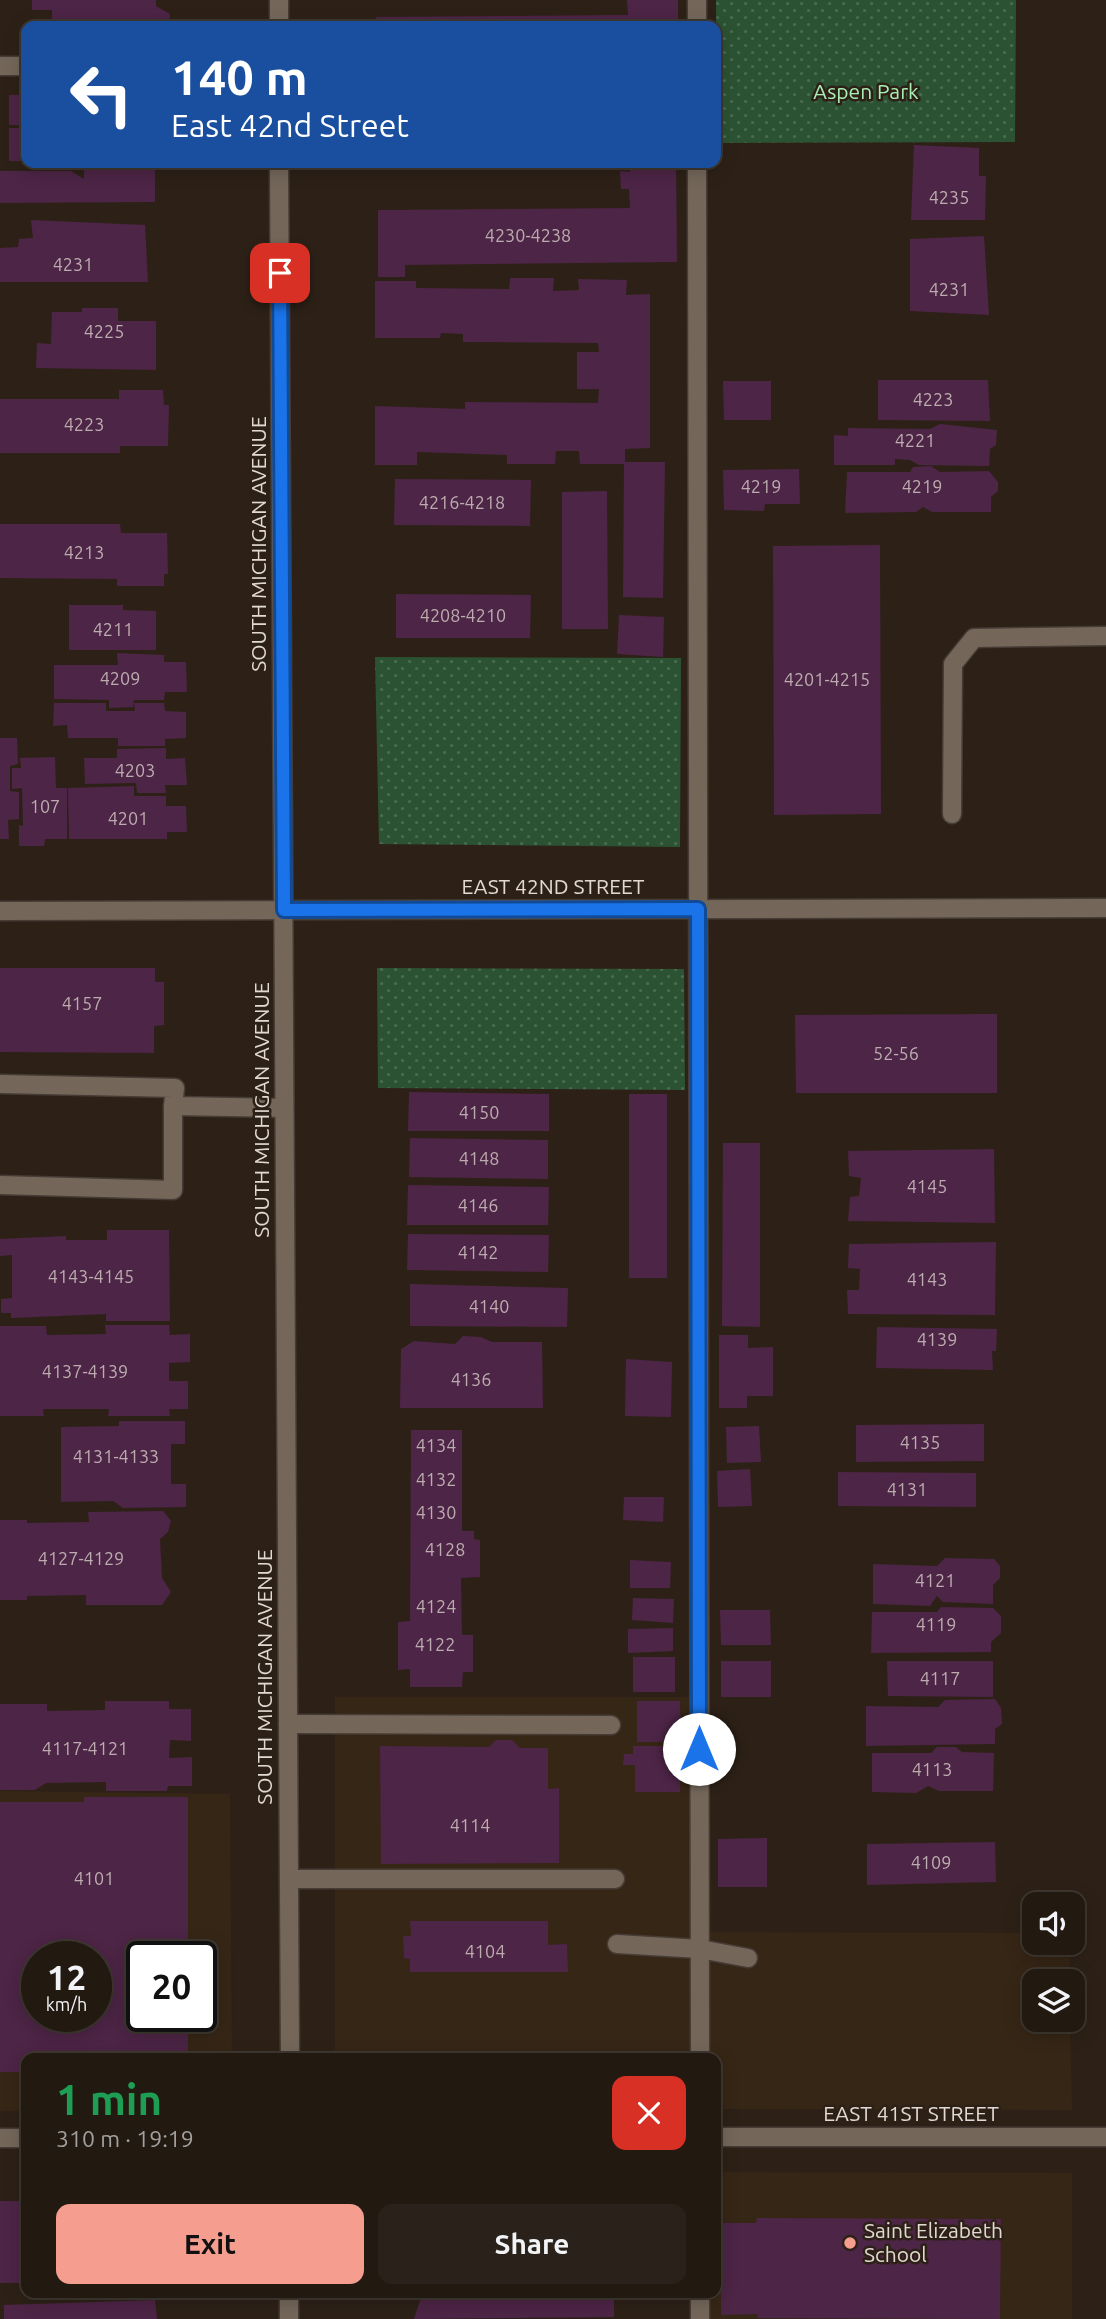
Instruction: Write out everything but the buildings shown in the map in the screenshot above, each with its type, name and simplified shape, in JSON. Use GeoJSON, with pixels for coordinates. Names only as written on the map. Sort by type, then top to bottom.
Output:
{"type":"FeatureCollection","features":[{"type":"Feature","properties":{"kind":"street"},"geometry":{"type":"LineString","coordinates":[[279,0],[279,21]]}},
{"type":"Feature","properties":{"kind":"street"},"geometry":{"type":"LineString","coordinates":[[697,0],[697,21]]}},
{"type":"Feature","properties":{"kind":"street"},"geometry":{"type":"LineString","coordinates":[[0,66],[21,66]]}},
{"type":"Feature","properties":{"kind":"street","name":"SOUTH MICHIGAN AVENUE"},"geometry":{"type":"LineString","coordinates":[[279,168],[290,2053]]}},
{"type":"Feature","properties":{"kind":"street"},"geometry":{"type":"LineString","coordinates":[[697,168],[700,2053]]}},
{"type":"Feature","properties":{"kind":"street"},"geometry":{"type":"LineString","coordinates":[[952,814],[953,664],[974,638],[1106,636]]}},
{"type":"Feature","properties":{"kind":"street","name":"EAST 42ND STREET"},"geometry":{"type":"LineString","coordinates":[[0,911],[1106,908]]}},
{"type":"Feature","properties":{"kind":"street"},"geometry":{"type":"LineString","coordinates":[[0,1084],[175,1088],[173,1190],[0,1185]]}},
{"type":"Feature","properties":{"kind":"street"},"geometry":{"type":"LineString","coordinates":[[173,1106],[284,1108]]}},
{"type":"Feature","properties":{"kind":"street"},"geometry":{"type":"LineString","coordinates":[[288,1724],[611,1726]]}},
{"type":"Feature","properties":{"kind":"street"},"geometry":{"type":"LineString","coordinates":[[289,1879],[615,1879]]}},
{"type":"Feature","properties":{"kind":"street"},"geometry":{"type":"LineString","coordinates":[[617,1944],[700,1949],[748,1958]]}},
{"type":"Feature","properties":{"kind":"street","name":"EAST 41ST STREET"},"geometry":{"type":"LineString","coordinates":[[721,2137],[1106,2137]]}},
{"type":"Feature","properties":{"kind":"street"},"geometry":{"type":"LineString","coordinates":[[0,2138],[21,2138]]}},
{"type":"Feature","properties":{"kind":"street"},"geometry":{"type":"LineString","coordinates":[[289,2298],[289,2319]]}},
{"type":"Feature","properties":{"kind":"street"},"geometry":{"type":"LineString","coordinates":[[700,2298],[700,2319]]}},
{"type":"Feature","properties":{"kind":"shaded area"},"geometry":{"type":"Polygon","coordinates":[[[335,1697],[699,1697],[700,1932],[1022,1933],[1022,1955],[1069,1955],[1070,1969],[1022,1969],[1022,2032],[1070,2032],[1072,2110],[721,2109],[721,2053],[335,2053],[335,1697]]]}},
{"type":"Feature","properties":{"kind":"shaded area"},"geometry":{"type":"Polygon","coordinates":[[[0,1791],[230,1794],[232,2053],[21,2053],[21,2111],[0,2111],[0,1791]]]}},
{"type":"Feature","properties":{"kind":"shaded area"},"geometry":{"type":"Polygon","coordinates":[[[721,2172],[1072,2173],[1072,2319],[700,2319],[700,2298],[721,2298],[721,2172]]]}},
{"type":"Feature","properties":{"kind":"green space","name":"Aspen Park"},"geometry":{"type":"Polygon","coordinates":[[[716,0],[1016,0],[1015,142],[721,143],[721,21],[716,21],[716,0]]]}},
{"type":"Feature","properties":{"kind":"green space"},"geometry":{"type":"Polygon","coordinates":[[[375,657],[681,658],[680,847],[379,844],[375,657]]]}},
{"type":"Feature","properties":{"kind":"green space"},"geometry":{"type":"Polygon","coordinates":[[[377,968],[684,969],[685,1090],[378,1088],[377,968]]]}},
{"type":"Feature","properties":{"kind":"place","name":"Saint Elizabeth School"},"geometry":{"type":"Point","coordinates":[850,2243]}},
{"type":"Feature","properties":{"kind":"route"},"geometry":{"type":"LineString","coordinates":[[280,273],[284,910],[698,909],[699,1749]]}}]}
